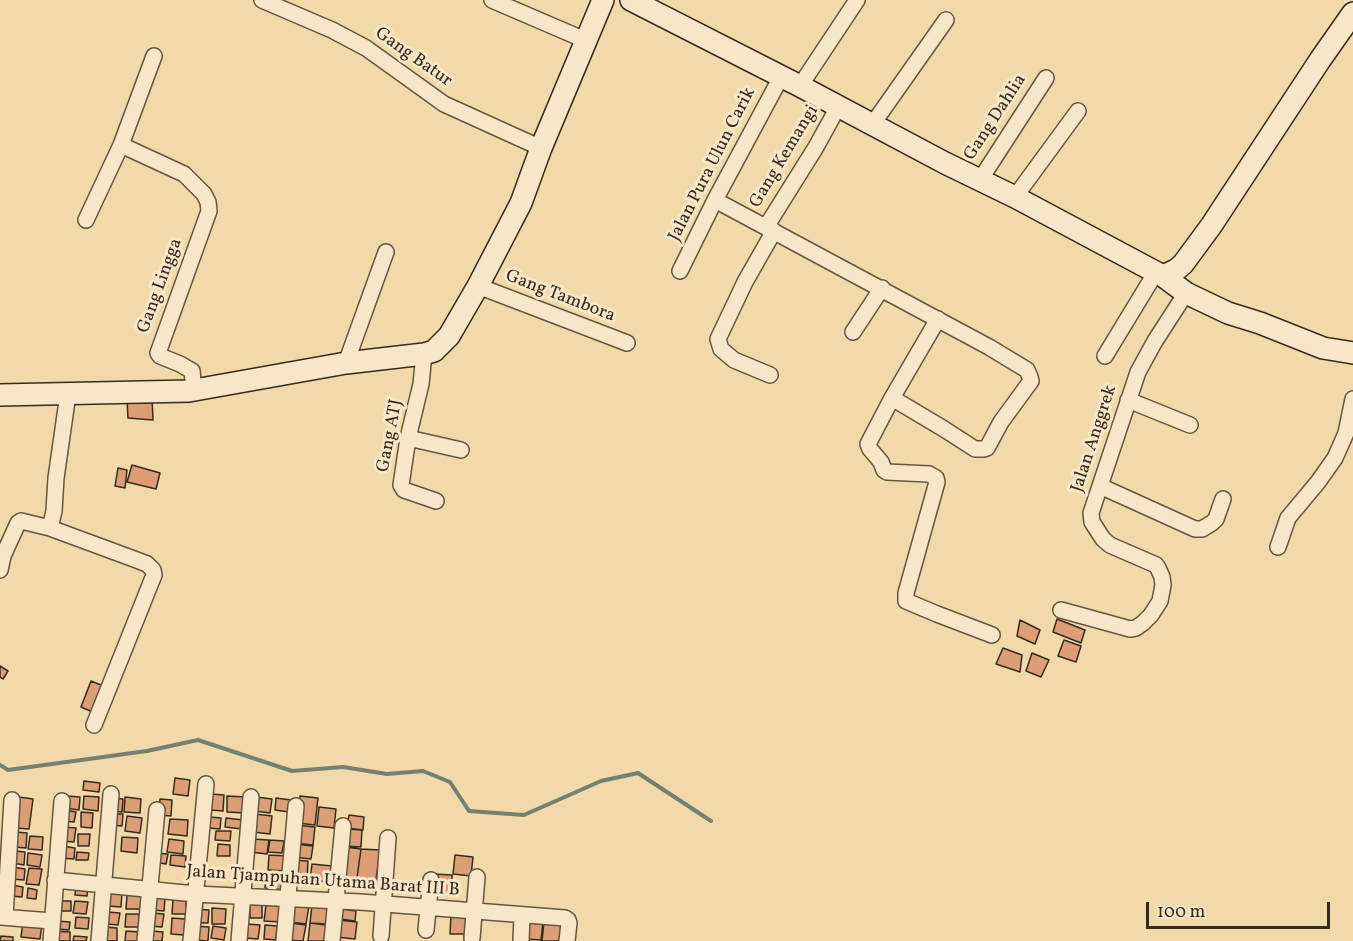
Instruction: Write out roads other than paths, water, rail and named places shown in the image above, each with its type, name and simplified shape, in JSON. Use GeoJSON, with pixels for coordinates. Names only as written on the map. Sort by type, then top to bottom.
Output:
{"type":"FeatureCollection","features":[{"type":"Feature","properties":{"kind":"street","name":"Gang Batur"},"geometry":{"type":"LineString","coordinates":[[262,0],[332,30],[366,48],[444,104],[541,148]]}},
{"type":"Feature","properties":{"kind":"street"},"geometry":{"type":"LineString","coordinates":[[492,0],[585,40]]}},
{"type":"Feature","properties":{"kind":"street"},"geometry":{"type":"LineString","coordinates":[[0,395],[170,393],[348,358],[424,354],[434,351],[448,336],[478,286],[521,203],[541,148],[603,0]]}},
{"type":"Feature","properties":{"kind":"street"},"geometry":{"type":"LineString","coordinates":[[631,0],[1015,197],[1159,274],[1186,293],[1228,313],[1323,348],[1353,352]]}},
{"type":"Feature","properties":{"kind":"street","name":"Jalan Pura Ulun Carik"},"geometry":{"type":"LineString","coordinates":[[680,271],[715,200],[790,81],[856,0]]}},
{"type":"Feature","properties":{"kind":"street"},"geometry":{"type":"LineString","coordinates":[[1105,356],[1159,274],[1176,270],[1183,264],[1211,226],[1353,13]]}},
{"type":"Feature","properties":{"kind":"street"},"geometry":{"type":"LineString","coordinates":[[872,125],[946,20]]}},
{"type":"Feature","properties":{"kind":"street"},"geometry":{"type":"LineString","coordinates":[[86,220],[121,145],[154,56]]}},
{"type":"Feature","properties":{"kind":"street","name":"Gang Dahlia"},"geometry":{"type":"LineString","coordinates":[[980,180],[1046,78]]}},
{"type":"Feature","properties":{"kind":"street","name":"Gang Kemangi"},"geometry":{"type":"LineString","coordinates":[[770,375],[734,360],[721,349],[718,339],[770,229],[838,107]]}},
{"type":"Feature","properties":{"kind":"street"},"geometry":{"type":"LineString","coordinates":[[1015,197],[1078,111]]}},
{"type":"Feature","properties":{"kind":"street","name":"Gang Lingga"},"geometry":{"type":"LineString","coordinates":[[121,145],[184,174],[206,197],[209,211],[158,352],[160,356],[192,370],[194,390]]}},
{"type":"Feature","properties":{"kind":"street"},"geometry":{"type":"LineString","coordinates":[[715,200],[989,346],[1029,374],[1030,381],[1001,422],[987,448],[984,449],[975,449],[892,398]]}},
{"type":"Feature","properties":{"kind":"street"},"geometry":{"type":"LineString","coordinates":[[348,358],[386,252]]}},
{"type":"Feature","properties":{"kind":"street","name":"Gang Tambora"},"geometry":{"type":"LineString","coordinates":[[478,286],[627,343]]}},
{"type":"Feature","properties":{"kind":"street"},"geometry":{"type":"LineString","coordinates":[[854,332],[882,288]]}},
{"type":"Feature","properties":{"kind":"street","name":"Jalan Anggrek"},"geometry":{"type":"LineString","coordinates":[[1061,610],[1130,629],[1143,623],[1160,601],[1163,585],[1156,565],[1110,545],[1103,539],[1092,522],[1091,513],[1138,372],[1186,293]]}},
{"type":"Feature","properties":{"kind":"street"},"geometry":{"type":"LineString","coordinates":[[938,319],[868,441],[870,449],[887,472],[932,475],[937,482],[905,600],[992,635]]}},
{"type":"Feature","properties":{"kind":"street","name":"Gang ATJ"},"geometry":{"type":"LineString","coordinates":[[424,354],[422,384],[408,438],[402,487],[404,490],[436,501]]}},
{"type":"Feature","properties":{"kind":"street"},"geometry":{"type":"LineString","coordinates":[[50,528],[69,394]]}},
{"type":"Feature","properties":{"kind":"street"},"geometry":{"type":"LineString","coordinates":[[1278,547],[1287,518],[1335,458],[1346,433],[1353,399]]}},
{"type":"Feature","properties":{"kind":"street"},"geometry":{"type":"LineString","coordinates":[[1128,400],[1190,424]]}},
{"type":"Feature","properties":{"kind":"street"},"geometry":{"type":"LineString","coordinates":[[408,438],[460,450]]}},
{"type":"Feature","properties":{"kind":"street"},"geometry":{"type":"LineString","coordinates":[[1100,486],[1195,529],[1202,529],[1216,519],[1223,498]]}},
{"type":"Feature","properties":{"kind":"street"},"geometry":{"type":"LineString","coordinates":[[0,570],[3,556],[18,522],[21,521],[50,528],[147,564],[153,570],[154,575],[94,725]]}},
{"type":"Feature","properties":{"kind":"street"},"geometry":{"type":"LineString","coordinates":[[191,941],[206,784]]}},
{"type":"Feature","properties":{"kind":"street"},"geometry":{"type":"LineString","coordinates":[[99,941],[111,794]]}},
{"type":"Feature","properties":{"kind":"street"},"geometry":{"type":"LineString","coordinates":[[239,941],[251,796]]}},
{"type":"Feature","properties":{"kind":"street"},"geometry":{"type":"LineString","coordinates":[[12,800],[2,917],[52,921]]}},
{"type":"Feature","properties":{"kind":"street"},"geometry":{"type":"LineString","coordinates":[[51,941],[62,801]]}},
{"type":"Feature","properties":{"kind":"street"},"geometry":{"type":"LineString","coordinates":[[284,941],[296,806]]}},
{"type":"Feature","properties":{"kind":"street"},"geometry":{"type":"LineString","coordinates":[[145,941],[157,810]]}},
{"type":"Feature","properties":{"kind":"street"},"geometry":{"type":"LineString","coordinates":[[332,941],[343,825]]}},
{"type":"Feature","properties":{"kind":"street"},"geometry":{"type":"LineString","coordinates":[[381,936],[388,838]]}},
{"type":"Feature","properties":{"kind":"street"},"geometry":{"type":"LineString","coordinates":[[472,938],[477,877]]}},
{"type":"Feature","properties":{"kind":"street","name":"Jalan Tjampuhan Utama Barat III B"},"geometry":{"type":"LineString","coordinates":[[55,880],[195,894],[337,901],[565,918],[569,924],[567,941]]}},
{"type":"Feature","properties":{"kind":"street"},"geometry":{"type":"LineString","coordinates":[[426,930],[431,880]]}},
{"type":"Feature","properties":{"kind":"street"},"geometry":{"type":"LineString","coordinates":[[521,941],[522,915]]}},
{"type":"Feature","properties":{"kind":"waterway"},"geometry":{"type":"LineString","coordinates":[[0,765],[8,770],[147,751],[198,740],[292,771],[343,767],[387,774],[423,771],[450,782],[469,811],[524,815],[601,781],[638,773],[711,821]]}}]}
